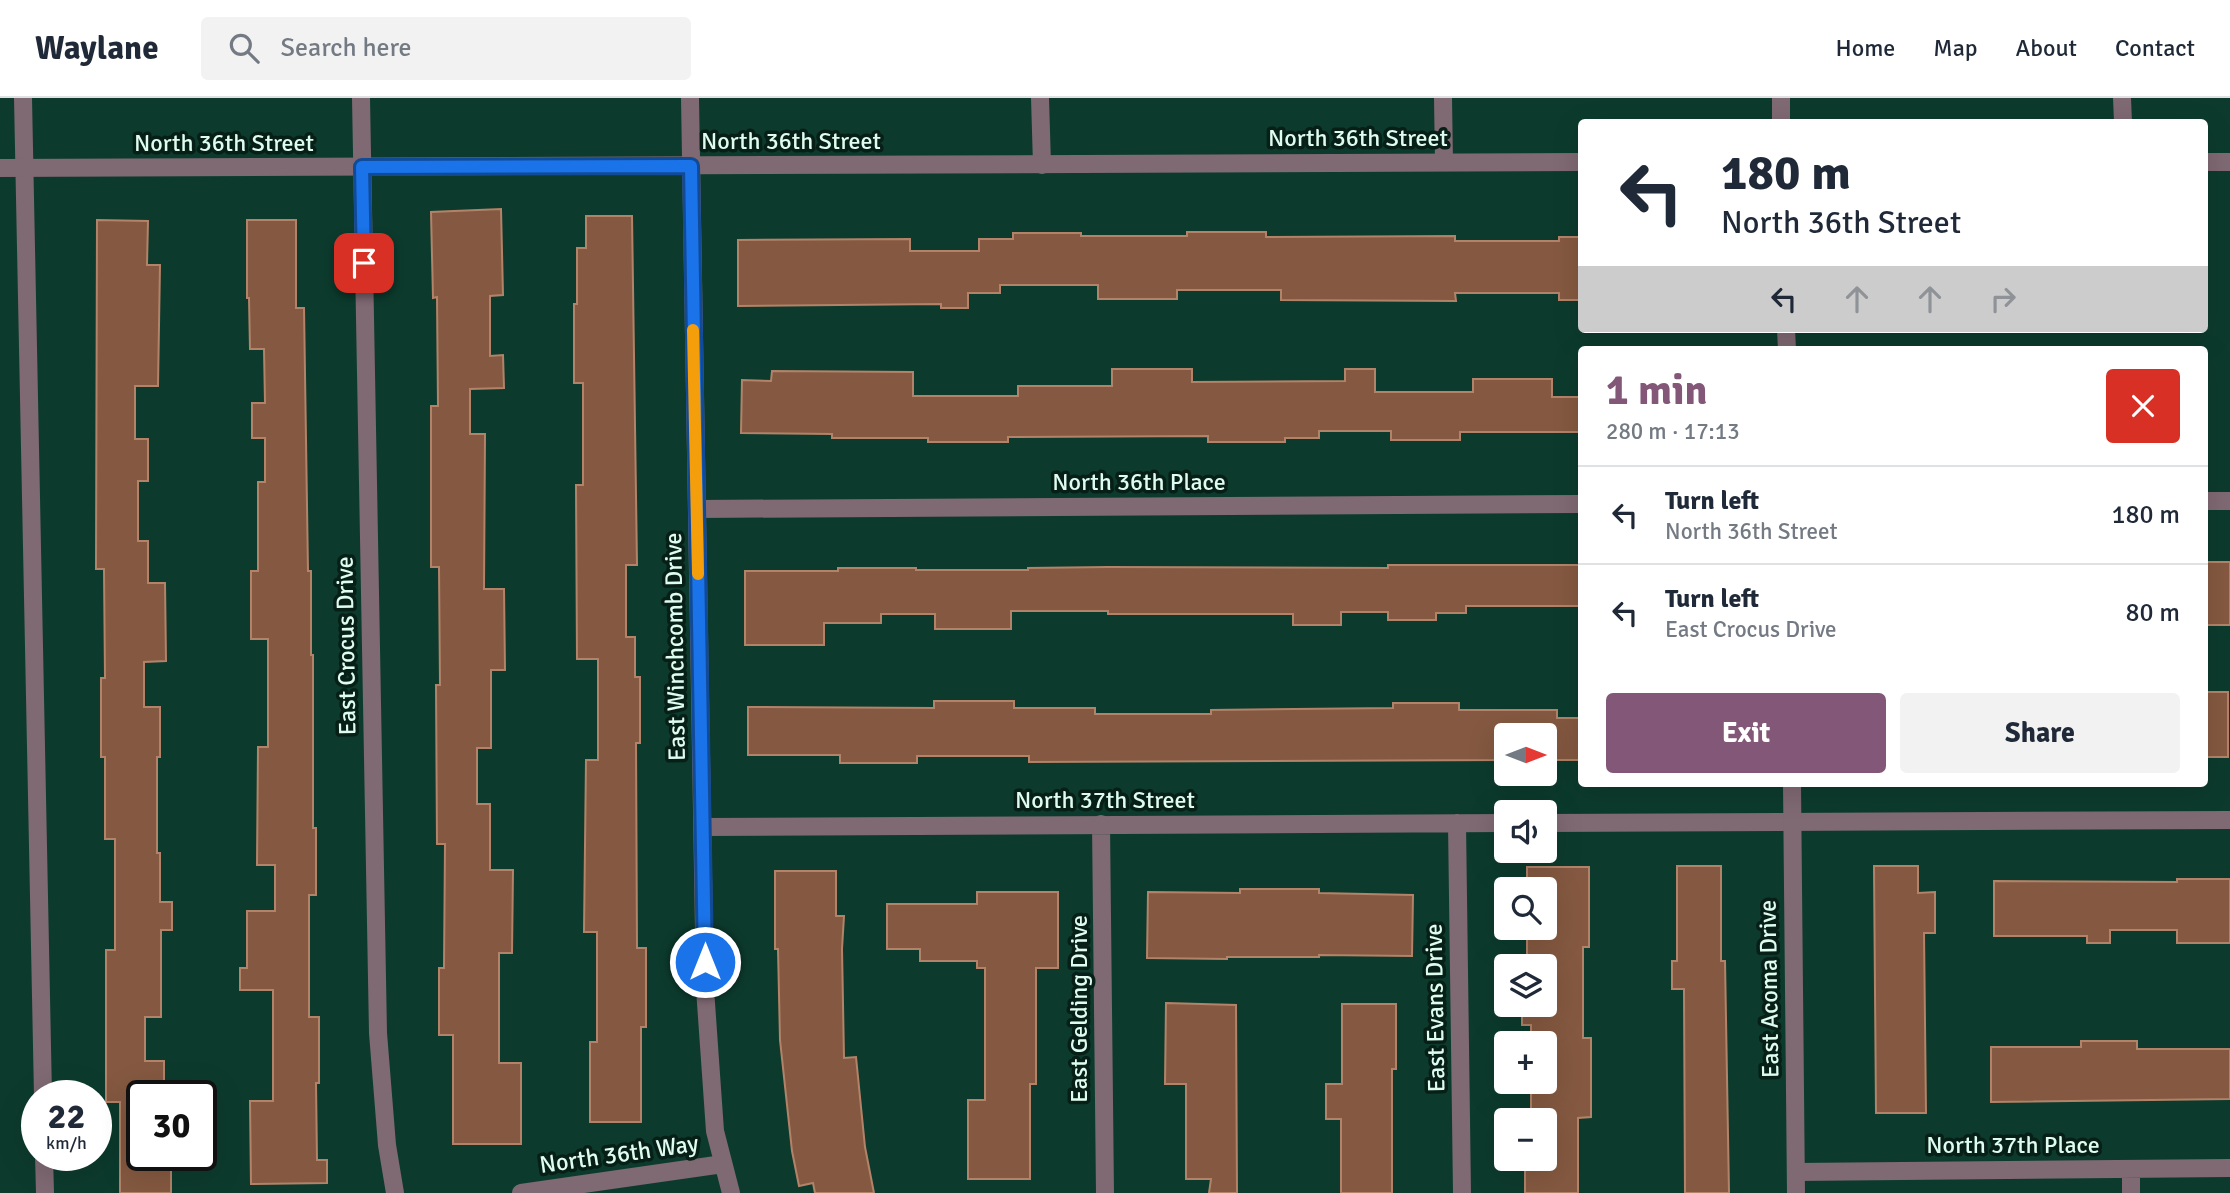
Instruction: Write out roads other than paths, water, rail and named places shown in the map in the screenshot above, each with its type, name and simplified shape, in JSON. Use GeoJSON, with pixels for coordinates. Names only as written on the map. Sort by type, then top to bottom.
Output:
{"type":"FeatureCollection","features":[{"type":"Feature","properties":{"kind":"street"},"geometry":{"type":"LineString","coordinates":[[23,98],[43,1080]]}},
{"type":"Feature","properties":{"kind":"street","name":"East Crocus Drive"},"geometry":{"type":"LineString","coordinates":[[361,98],[378,1033],[387,1145],[395,1193]]}},
{"type":"Feature","properties":{"kind":"street","name":"East Winchcomb Drive"},"geometry":{"type":"LineString","coordinates":[[690,98],[705,989],[715,1132],[731,1193]]}},
{"type":"Feature","properties":{"kind":"street"},"geometry":{"type":"LineString","coordinates":[[1040,98],[1042,165]]}},
{"type":"Feature","properties":{"kind":"street"},"geometry":{"type":"LineString","coordinates":[[1444,98],[1444,162]]}},
{"type":"Feature","properties":{"kind":"street"},"geometry":{"type":"LineString","coordinates":[[1781,119],[1782,98]]}},
{"type":"Feature","properties":{"kind":"street"},"geometry":{"type":"LineString","coordinates":[[2122,98],[2123,119]]}},
{"type":"Feature","properties":{"kind":"street","name":"North 36th Street"},"geometry":{"type":"LineString","coordinates":[[0,168],[1578,162]]}},
{"type":"Feature","properties":{"kind":"street"},"geometry":{"type":"LineString","coordinates":[[2208,162],[2230,162]]}},
{"type":"Feature","properties":{"kind":"street"},"geometry":{"type":"LineString","coordinates":[[2208,501],[2230,501]]}},
{"type":"Feature","properties":{"kind":"street","name":"North 36th Place"},"geometry":{"type":"LineString","coordinates":[[697,509],[1578,504]]}},
{"type":"Feature","properties":{"kind":"street","name":"East Acoma Drive"},"geometry":{"type":"LineString","coordinates":[[1792,787],[1796,1193]]}},
{"type":"Feature","properties":{"kind":"street"},"geometry":{"type":"LineString","coordinates":[[1557,822],[2230,820]]}},
{"type":"Feature","properties":{"kind":"street","name":"East Evans Drive"},"geometry":{"type":"LineString","coordinates":[[1457,823],[1462,1193]]}},
{"type":"Feature","properties":{"kind":"street","name":"North 37th Street"},"geometry":{"type":"LineString","coordinates":[[704,827],[1494,823]]}},
{"type":"Feature","properties":{"kind":"street","name":"East Gelding Drive"},"geometry":{"type":"LineString","coordinates":[[1101,824],[1105,1193]]}},
{"type":"Feature","properties":{"kind":"street","name":"North 36th Way"},"geometry":{"type":"LineString","coordinates":[[521,1193],[723,1164]]}},
{"type":"Feature","properties":{"kind":"street","name":"North 37th Place"},"geometry":{"type":"LineString","coordinates":[[1796,1171],[2230,1168]]}},
{"type":"Feature","properties":{"kind":"street"},"geometry":{"type":"LineString","coordinates":[[2131,1169],[2131,1193]]}},
{"type":"Feature","properties":{"kind":"street"},"geometry":{"type":"LineString","coordinates":[[44,1171],[45,1193]]}}]}
